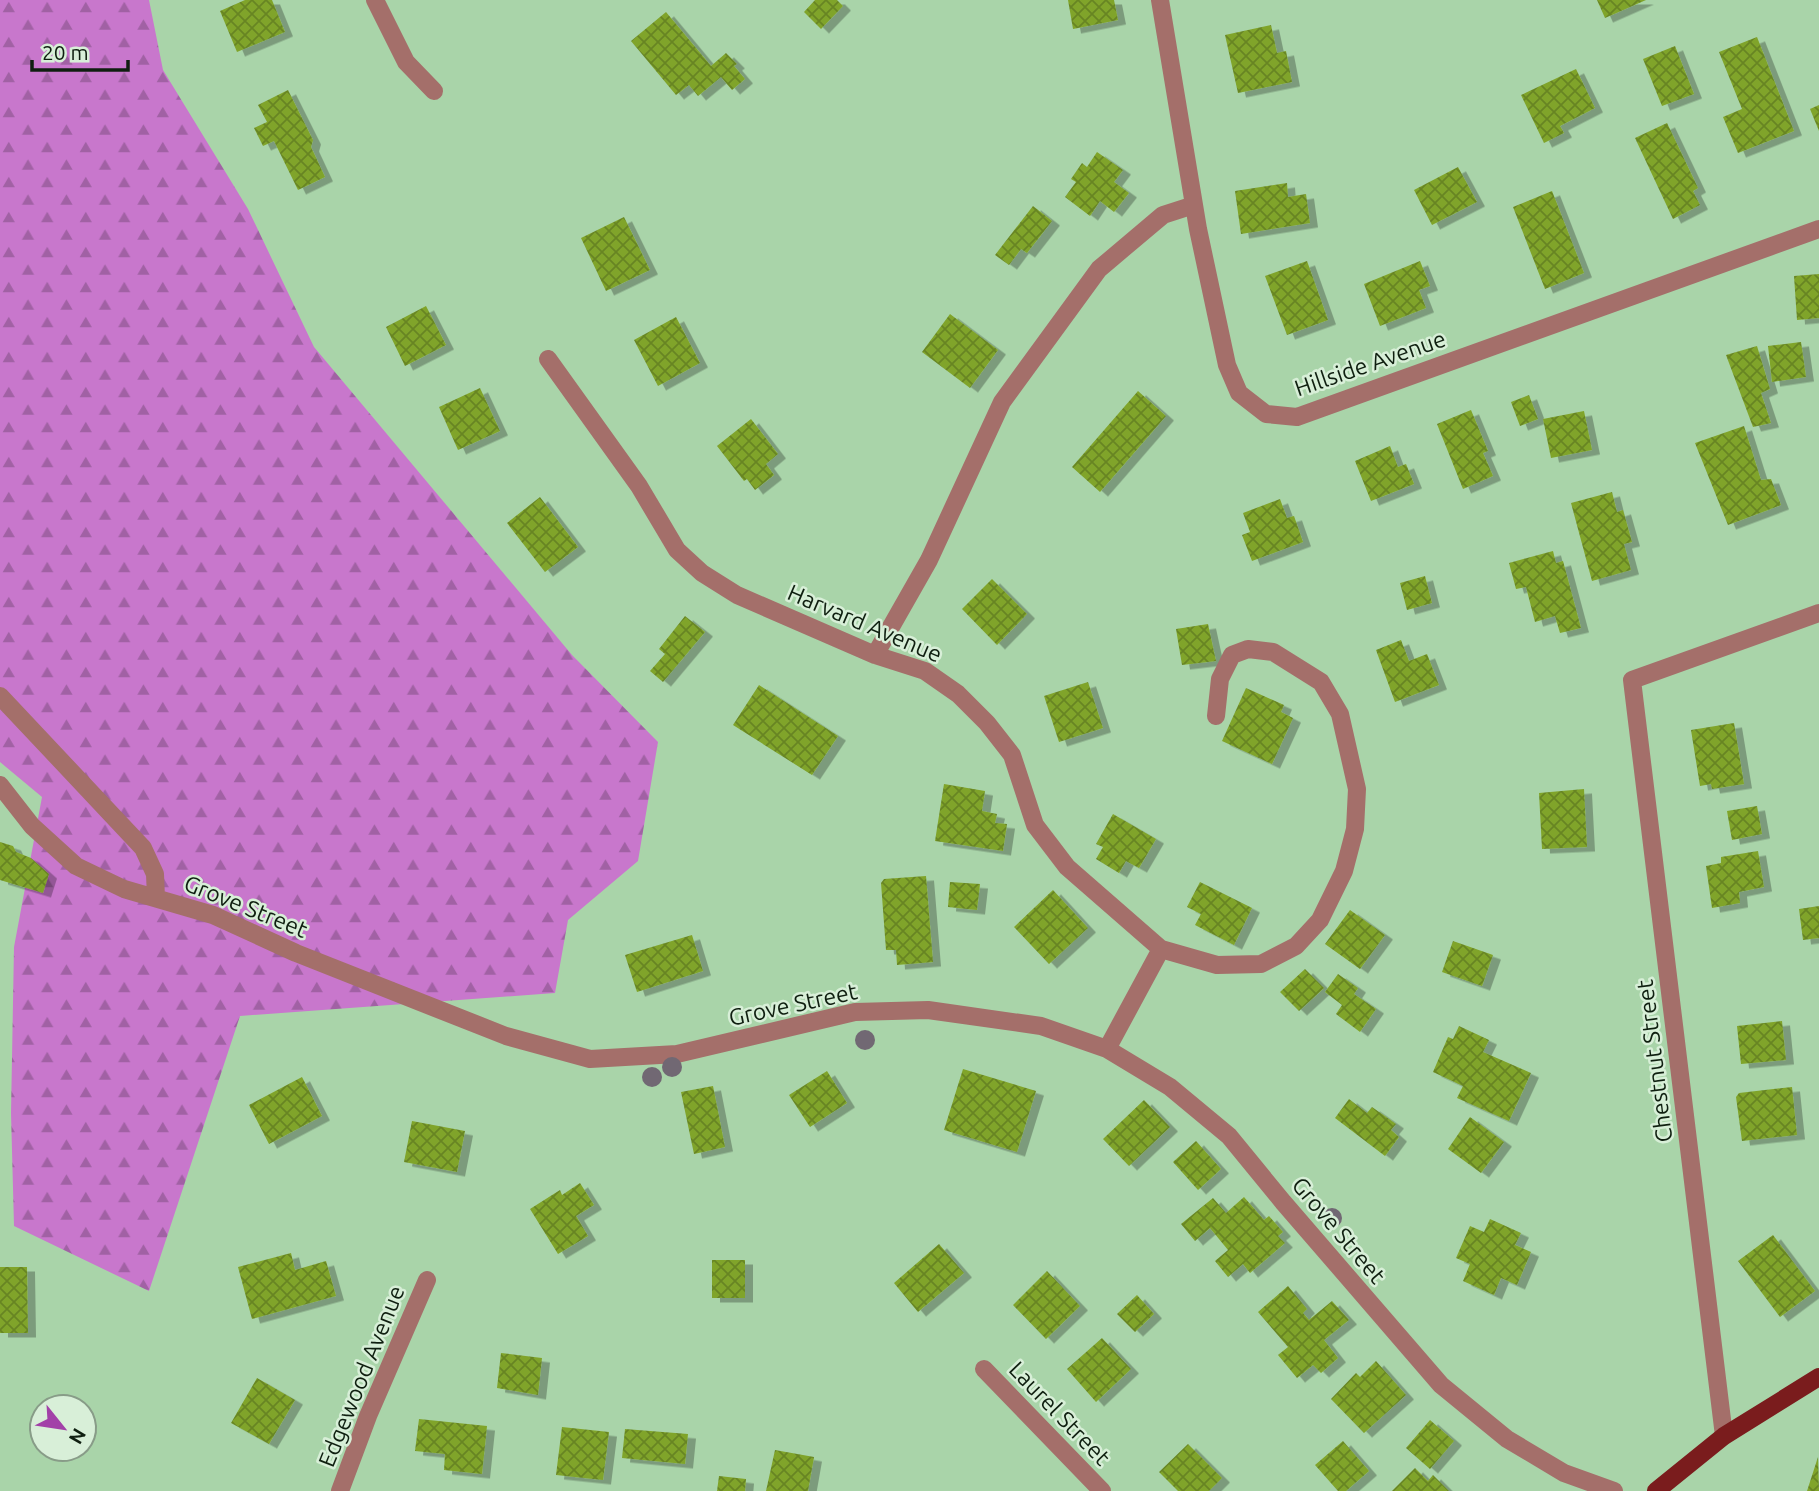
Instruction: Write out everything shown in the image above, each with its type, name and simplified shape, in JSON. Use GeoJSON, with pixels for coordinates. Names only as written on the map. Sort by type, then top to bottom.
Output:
{"type":"FeatureCollection","features":[{"type":"Feature","properties":{"kind":"main road"},"geometry":{"type":"LineString","coordinates":[[1656,1491],[1724,1436],[1819,1377]]}},
{"type":"Feature","properties":{"kind":"street"},"geometry":{"type":"LineString","coordinates":[[376,0],[406,62],[434,91]]}},
{"type":"Feature","properties":{"kind":"street","name":"Hillside Avenue"},"geometry":{"type":"LineString","coordinates":[[1160,0],[1194,205],[1227,365],[1239,393],[1266,414],[1297,417],[1819,229]]}},
{"type":"Feature","properties":{"kind":"street"},"geometry":{"type":"LineString","coordinates":[[875,655],[929,560],[1002,402],[1099,269],[1163,215],[1194,205]]}},
{"type":"Feature","properties":{"kind":"street","name":"Harvard Avenue"},"geometry":{"type":"LineString","coordinates":[[548,359],[639,486],[677,550],[702,573],[737,595],[875,655],[925,671],[958,694],[987,723],[1012,755],[1035,825],[1067,867],[1161,949]]}},
{"type":"Feature","properties":{"kind":"street","name":"Chestnut Street"},"geometry":{"type":"LineString","coordinates":[[1724,1436],[1632,680],[1819,613]]}},
{"type":"Feature","properties":{"kind":"street"},"geometry":{"type":"LineString","coordinates":[[1107,1049],[1161,949],[1217,965],[1261,964],[1296,946],[1320,920],[1344,871],[1355,829],[1357,789],[1340,714],[1321,682],[1273,652],[1248,649],[1232,655],[1220,679],[1216,716]]}},
{"type":"Feature","properties":{"kind":"street"},"geometry":{"type":"LineString","coordinates":[[0,696],[144,848],[155,874],[156,898]]}},
{"type":"Feature","properties":{"kind":"street","name":"Grove Street"},"geometry":{"type":"LineString","coordinates":[[0,785],[32,826],[76,866],[124,889],[213,915],[296,953],[506,1036],[590,1059],[677,1054],[855,1012],[928,1010],[1041,1026],[1107,1049],[1170,1087],[1229,1136],[1441,1385],[1507,1439],[1564,1473],[1614,1491]]}},
{"type":"Feature","properties":{"kind":"street","name":"Edgewood Avenue"},"geometry":{"type":"LineString","coordinates":[[340,1491],[368,1416],[427,1280]]}},
{"type":"Feature","properties":{"kind":"street","name":"Laurel Street"},"geometry":{"type":"LineString","coordinates":[[984,1369],[1102,1491]]}},
{"type":"Feature","properties":{"kind":"green space"},"geometry":{"type":"Polygon","coordinates":[[[0,0],[149,0],[163,70],[248,209],[314,347],[572,655],[658,742],[638,861],[568,920],[555,993],[240,1016],[149,1291],[14,1226],[11,1113],[14,947],[42,797],[0,762],[0,0]]]}},
{"type":"Feature","properties":{"kind":"building"},"geometry":{"type":"Polygon","coordinates":[[[245,0],[272,0],[285,32],[237,52],[220,11],[245,0]]]}},
{"type":"Feature","properties":{"kind":"building"},"geometry":{"type":"Polygon","coordinates":[[[815,0],[837,0],[843,6],[821,29],[804,12],[815,0]]]}},
{"type":"Feature","properties":{"kind":"building"},"geometry":{"type":"Polygon","coordinates":[[[1068,0],[1114,0],[1118,20],[1073,29],[1068,0]]]}},
{"type":"Feature","properties":{"kind":"building"},"geometry":{"type":"Polygon","coordinates":[[[1597,0],[1646,0],[1605,18],[1597,0]]]}},
{"type":"Feature","properties":{"kind":"building"},"geometry":{"type":"Polygon","coordinates":[[[666,12],[711,66],[726,53],[737,64],[734,66],[745,79],[732,90],[721,77],[698,96],[689,85],[676,95],[631,41],[666,12]]]}},
{"type":"Feature","properties":{"kind":"building"},"geometry":{"type":"Polygon","coordinates":[[[1271,25],[1277,53],[1286,51],[1292,82],[1238,93],[1225,35],[1271,25]]]}},
{"type":"Feature","properties":{"kind":"building"},"geometry":{"type":"Polygon","coordinates":[[[1757,37],[1794,131],[1738,153],[1723,117],[1742,109],[1719,52],[1757,37]]]}},
{"type":"Feature","properties":{"kind":"building"},"geometry":{"type":"Polygon","coordinates":[[[1675,46],[1694,94],[1662,106],[1643,59],[1675,46]]]}},
{"type":"Feature","properties":{"kind":"building"},"geometry":{"type":"Polygon","coordinates":[[[1576,69],[1595,108],[1560,126],[1564,133],[1544,143],[1521,95],[1576,69]]]}},
{"type":"Feature","properties":{"kind":"building"},"geometry":{"type":"Polygon","coordinates":[[[288,90],[313,140],[311,147],[325,177],[298,190],[274,141],[263,146],[254,128],[267,122],[258,105],[288,90]]]}},
{"type":"Feature","properties":{"kind":"building"},"geometry":{"type":"Polygon","coordinates":[[[1819,105],[1819,131],[1810,109],[1819,105]]]}},
{"type":"Feature","properties":{"kind":"building"},"geometry":{"type":"Polygon","coordinates":[[[1667,123],[1698,188],[1693,191],[1700,205],[1673,219],[1635,138],[1667,123]]]}},
{"type":"Feature","properties":{"kind":"building"},"geometry":{"type":"Polygon","coordinates":[[[1097,152],[1123,170],[1114,182],[1129,193],[1114,212],[1100,201],[1090,216],[1065,197],[1076,182],[1071,179],[1082,163],[1087,167],[1097,152]]]}},
{"type":"Feature","properties":{"kind":"building"},"geometry":{"type":"Polygon","coordinates":[[[1458,167],[1477,202],[1432,225],[1414,190],[1458,167]]]}},
{"type":"Feature","properties":{"kind":"building"},"geometry":{"type":"Polygon","coordinates":[[[1287,183],[1288,197],[1306,194],[1310,223],[1241,234],[1235,191],[1287,183]]]}},
{"type":"Feature","properties":{"kind":"building"},"geometry":{"type":"Polygon","coordinates":[[[1552,191],[1584,273],[1545,289],[1513,207],[1552,191]]]}},
{"type":"Feature","properties":{"kind":"building"},"geometry":{"type":"Polygon","coordinates":[[[1033,206],[1052,221],[1027,253],[1021,249],[1009,265],[995,255],[1033,206]]]}},
{"type":"Feature","properties":{"kind":"building"},"geometry":{"type":"Polygon","coordinates":[[[624,217],[650,270],[606,291],[581,238],[624,217]]]}},
{"type":"Feature","properties":{"kind":"building"},"geometry":{"type":"Polygon","coordinates":[[[1307,261],[1328,320],[1287,335],[1265,276],[1307,261]]]}},
{"type":"Feature","properties":{"kind":"building"},"geometry":{"type":"Polygon","coordinates":[[[1420,261],[1430,286],[1419,290],[1426,308],[1380,326],[1364,284],[1420,261]]]}},
{"type":"Feature","properties":{"kind":"building"},"geometry":{"type":"Polygon","coordinates":[[[1819,274],[1819,318],[1797,320],[1794,276],[1819,274]]]}},
{"type":"Feature","properties":{"kind":"building"},"geometry":{"type":"Polygon","coordinates":[[[426,306],[446,345],[405,366],[386,327],[426,306]]]}},
{"type":"Feature","properties":{"kind":"building"},"geometry":{"type":"Polygon","coordinates":[[[950,314],[998,350],[970,388],[922,352],[950,314]]]}},
{"type":"Feature","properties":{"kind":"building"},"geometry":{"type":"Polygon","coordinates":[[[676,317],[700,363],[658,386],[634,340],[676,317]]]}},
{"type":"Feature","properties":{"kind":"building"},"geometry":{"type":"Polygon","coordinates":[[[1801,342],[1806,377],[1772,382],[1768,346],[1801,342]]]}},
{"type":"Feature","properties":{"kind":"building"},"geometry":{"type":"Polygon","coordinates":[[[1757,346],[1770,389],[1761,393],[1771,423],[1753,427],[1726,355],[1757,346]]]}},
{"type":"Feature","properties":{"kind":"building"},"geometry":{"type":"Polygon","coordinates":[[[480,388],[500,431],[458,450],[439,407],[480,388]]]}},
{"type":"Feature","properties":{"kind":"building"},"geometry":{"type":"Polygon","coordinates":[[[1138,391],[1166,416],[1100,492],[1072,467],[1138,391]]]}},
{"type":"Feature","properties":{"kind":"building"},"geometry":{"type":"Polygon","coordinates":[[[1529,395],[1538,419],[1520,426],[1511,402],[1529,395]]]}},
{"type":"Feature","properties":{"kind":"building"},"geometry":{"type":"Polygon","coordinates":[[[1471,410],[1488,451],[1483,453],[1493,476],[1463,489],[1437,424],[1471,410]]]}},
{"type":"Feature","properties":{"kind":"building"},"geometry":{"type":"Polygon","coordinates":[[[1584,411],[1592,450],[1551,458],[1543,419],[1584,411]]]}},
{"type":"Feature","properties":{"kind":"building"},"geometry":{"type":"Polygon","coordinates":[[[751,419],[778,454],[766,464],[774,475],[755,490],[747,479],[744,481],[717,446],[751,419]]]}},
{"type":"Feature","properties":{"kind":"building"},"geometry":{"type":"Polygon","coordinates":[[[1744,426],[1761,480],[1771,479],[1781,505],[1728,525],[1695,443],[1744,426]]]}},
{"type":"Feature","properties":{"kind":"building"},"geometry":{"type":"Polygon","coordinates":[[[1390,446],[1398,467],[1406,464],[1414,484],[1371,501],[1355,461],[1390,446]]]}},
{"type":"Feature","properties":{"kind":"building"},"geometry":{"type":"Polygon","coordinates":[[[1612,492],[1617,512],[1623,510],[1632,542],[1624,544],[1631,570],[1592,581],[1571,503],[1612,492]]]}},
{"type":"Feature","properties":{"kind":"building"},"geometry":{"type":"Polygon","coordinates":[[[540,497],[578,547],[545,572],[507,523],[540,497]]]}},
{"type":"Feature","properties":{"kind":"building"},"geometry":{"type":"Polygon","coordinates":[[[1280,499],[1287,518],[1294,516],[1303,542],[1252,561],[1242,535],[1250,532],[1243,513],[1280,499]]]}},
{"type":"Feature","properties":{"kind":"building"},"geometry":{"type":"Polygon","coordinates":[[[1553,551],[1556,563],[1563,561],[1581,628],[1560,633],[1555,616],[1535,622],[1526,587],[1516,589],[1509,563],[1553,551]]]}},
{"type":"Feature","properties":{"kind":"building"},"geometry":{"type":"Polygon","coordinates":[[[1425,576],[1432,603],[1407,610],[1400,583],[1425,576]]]}},
{"type":"Feature","properties":{"kind":"building"},"geometry":{"type":"Polygon","coordinates":[[[992,579],[1027,614],[997,645],[962,609],[992,579]]]}},
{"type":"Feature","properties":{"kind":"building"},"geometry":{"type":"Polygon","coordinates":[[[685,616],[705,632],[663,682],[650,671],[665,654],[659,649],[685,616]]]}},
{"type":"Feature","properties":{"kind":"building"},"geometry":{"type":"Polygon","coordinates":[[[1208,624],[1216,661],[1182,665],[1176,629],[1208,624]]]}},
{"type":"Feature","properties":{"kind":"building"},"geometry":{"type":"Polygon","coordinates":[[[1401,640],[1409,661],[1427,654],[1439,685],[1395,702],[1376,650],[1401,640]]]}},
{"type":"Feature","properties":{"kind":"building"},"geometry":{"type":"Polygon","coordinates":[[[1088,682],[1103,728],[1059,742],[1044,696],[1088,682]]]}},
{"type":"Feature","properties":{"kind":"building"},"geometry":{"type":"Polygon","coordinates":[[[759,685],[838,736],[812,775],[733,725],[759,685]]]}},
{"type":"Feature","properties":{"kind":"building"},"geometry":{"type":"Polygon","coordinates":[[[1246,688],[1284,705],[1281,712],[1293,718],[1272,764],[1222,741],[1246,688]]]}},
{"type":"Feature","properties":{"kind":"building"},"geometry":{"type":"Polygon","coordinates":[[[1734,723],[1744,784],[1712,789],[1711,784],[1700,786],[1691,730],[1734,723]]]}},
{"type":"Feature","properties":{"kind":"building"},"geometry":{"type":"Polygon","coordinates":[[[944,784],[985,791],[982,811],[997,814],[995,823],[1007,824],[1003,851],[935,841],[944,784]]]}},
{"type":"Feature","properties":{"kind":"building"},"geometry":{"type":"Polygon","coordinates":[[[1584,789],[1587,847],[1542,849],[1539,793],[1584,789]]]}},
{"type":"Feature","properties":{"kind":"building"},"geometry":{"type":"Polygon","coordinates":[[[1757,806],[1762,834],[1732,840],[1727,811],[1757,806]]]}},
{"type":"Feature","properties":{"kind":"building"},"geometry":{"type":"Polygon","coordinates":[[[1113,814],[1156,839],[1139,868],[1126,861],[1119,873],[1096,859],[1103,847],[1096,844],[1113,814]]]}},
{"type":"Feature","properties":{"kind":"building"},"geometry":{"type":"Polygon","coordinates":[[[0,842],[13,846],[16,852],[31,858],[49,874],[43,893],[0,880],[0,842]]]}},
{"type":"Feature","properties":{"kind":"building"},"geometry":{"type":"Polygon","coordinates":[[[1758,851],[1764,887],[1739,892],[1740,903],[1712,908],[1706,866],[1721,863],[1721,857],[1758,851]]]}},
{"type":"Feature","properties":{"kind":"building"},"geometry":{"type":"Polygon","coordinates":[[[926,876],[933,962],[897,965],[896,950],[886,950],[881,883],[884,879],[926,876]]]}},
{"type":"Feature","properties":{"kind":"building"},"geometry":{"type":"Polygon","coordinates":[[[950,882],[980,884],[977,910],[948,907],[950,882]]]}},
{"type":"Feature","properties":{"kind":"building"},"geometry":{"type":"Polygon","coordinates":[[[1200,882],[1252,908],[1234,945],[1195,925],[1201,914],[1187,907],[1200,882]]]}},
{"type":"Feature","properties":{"kind":"building"},"geometry":{"type":"Polygon","coordinates":[[[1053,890],[1088,928],[1049,964],[1014,927],[1053,890]]]}},
{"type":"Feature","properties":{"kind":"building"},"geometry":{"type":"Polygon","coordinates":[[[1819,906],[1819,938],[1803,940],[1799,909],[1819,906]]]}},
{"type":"Feature","properties":{"kind":"building"},"geometry":{"type":"Polygon","coordinates":[[[1350,910],[1385,935],[1360,969],[1325,944],[1350,910]]]}},
{"type":"Feature","properties":{"kind":"building"},"geometry":{"type":"Polygon","coordinates":[[[692,935],[703,971],[637,992],[625,955],[692,935]]]}},
{"type":"Feature","properties":{"kind":"building"},"geometry":{"type":"Polygon","coordinates":[[[1453,941],[1493,955],[1482,986],[1442,972],[1453,941]]]}},
{"type":"Feature","properties":{"kind":"building"},"geometry":{"type":"Polygon","coordinates":[[[1305,969],[1324,988],[1299,1011],[1280,992],[1305,969]]]}},
{"type":"Feature","properties":{"kind":"building"},"geometry":{"type":"Polygon","coordinates":[[[1338,974],[1358,988],[1354,994],[1376,1009],[1360,1032],[1336,1014],[1342,1005],[1325,992],[1338,974]]]}},
{"type":"Feature","properties":{"kind":"building"},"geometry":{"type":"Polygon","coordinates":[[[1782,1021],[1786,1060],[1741,1064],[1737,1026],[1782,1021]]]}},
{"type":"Feature","properties":{"kind":"building"},"geometry":{"type":"Polygon","coordinates":[[[1459,1026],[1489,1040],[1483,1052],[1531,1073],[1509,1121],[1457,1098],[1463,1086],[1433,1072],[1448,1037],[1453,1039],[1459,1026]]]}},
{"type":"Feature","properties":{"kind":"building"},"geometry":{"type":"Polygon","coordinates":[[[963,1069],[1036,1091],[1017,1152],[944,1130],[963,1069]]]}},
{"type":"Feature","properties":{"kind":"building"},"geometry":{"type":"Polygon","coordinates":[[[827,1071],[847,1103],[810,1127],[789,1095],[827,1071]]]}},
{"type":"Feature","properties":{"kind":"building"},"geometry":{"type":"Polygon","coordinates":[[[302,1077],[322,1116],[269,1144],[249,1105],[302,1077]]]}},
{"type":"Feature","properties":{"kind":"building"},"geometry":{"type":"Polygon","coordinates":[[[713,1086],[725,1147],[694,1154],[681,1092],[713,1086]]]}},
{"type":"Feature","properties":{"kind":"building"},"geometry":{"type":"Polygon","coordinates":[[[1792,1087],[1797,1135],[1742,1141],[1736,1097],[1739,1093],[1792,1087]]]}},
{"type":"Feature","properties":{"kind":"building"},"geometry":{"type":"Polygon","coordinates":[[[1349,1099],[1367,1113],[1372,1107],[1396,1124],[1391,1130],[1399,1137],[1385,1156],[1335,1118],[1349,1099]]]}},
{"type":"Feature","properties":{"kind":"building"},"geometry":{"type":"Polygon","coordinates":[[[1144,1100],[1170,1127],[1129,1166],[1103,1139],[1144,1100]]]}},
{"type":"Feature","properties":{"kind":"building"},"geometry":{"type":"Polygon","coordinates":[[[1470,1117],[1504,1142],[1481,1173],[1448,1149],[1470,1117]]]}},
{"type":"Feature","properties":{"kind":"building"},"geometry":{"type":"Polygon","coordinates":[[[412,1121],[465,1131],[457,1172],[404,1162],[412,1121]]]}},
{"type":"Feature","properties":{"kind":"building"},"geometry":{"type":"Polygon","coordinates":[[[1196,1141],[1221,1169],[1198,1190],[1173,1162],[1196,1141]]]}},
{"type":"Feature","properties":{"kind":"building"},"geometry":{"type":"Polygon","coordinates":[[[580,1183],[594,1205],[576,1216],[588,1236],[558,1254],[530,1209],[560,1190],[562,1195],[580,1183]]]}},
{"type":"Feature","properties":{"kind":"building"},"geometry":{"type":"Polygon","coordinates":[[[1244,1197],[1264,1220],[1269,1216],[1283,1232],[1278,1236],[1285,1243],[1250,1273],[1243,1264],[1228,1277],[1215,1261],[1228,1250],[1210,1228],[1195,1241],[1181,1224],[1213,1198],[1226,1213],[1244,1197]]]}},
{"type":"Feature","properties":{"kind":"building"},"geometry":{"type":"Polygon","coordinates":[[[1490,1219],[1521,1233],[1515,1245],[1531,1252],[1517,1285],[1501,1278],[1494,1295],[1463,1281],[1470,1264],[1456,1258],[1470,1226],[1484,1232],[1490,1219]]]}},
{"type":"Feature","properties":{"kind":"building"},"geometry":{"type":"Polygon","coordinates":[[[1773,1235],[1815,1291],[1780,1317],[1738,1261],[1773,1235]]]}},
{"type":"Feature","properties":{"kind":"building"},"geometry":{"type":"Polygon","coordinates":[[[939,1244],[964,1273],[918,1312],[894,1283],[939,1244]]]}},
{"type":"Feature","properties":{"kind":"building"},"geometry":{"type":"Polygon","coordinates":[[[291,1253],[295,1270],[326,1261],[336,1296],[252,1319],[238,1267],[291,1253]]]}},
{"type":"Feature","properties":{"kind":"building"},"geometry":{"type":"Polygon","coordinates":[[[712,1260],[745,1260],[745,1298],[712,1298],[712,1260]]]}},
{"type":"Feature","properties":{"kind":"building"},"geometry":{"type":"Polygon","coordinates":[[[0,1267],[27,1267],[28,1333],[0,1333],[0,1267]]]}},
{"type":"Feature","properties":{"kind":"building"},"geometry":{"type":"Polygon","coordinates":[[[1047,1271],[1080,1306],[1046,1339],[1013,1305],[1047,1271]]]}},
{"type":"Feature","properties":{"kind":"building"},"geometry":{"type":"Polygon","coordinates":[[[1288,1286],[1307,1309],[1303,1313],[1309,1320],[1332,1301],[1349,1320],[1324,1340],[1338,1358],[1321,1373],[1313,1365],[1297,1378],[1278,1355],[1288,1347],[1258,1312],[1288,1286]]]}},
{"type":"Feature","properties":{"kind":"building"},"geometry":{"type":"Polygon","coordinates":[[[1137,1295],[1154,1314],[1135,1332],[1117,1314],[1137,1295]]]}},
{"type":"Feature","properties":{"kind":"building"},"geometry":{"type":"Polygon","coordinates":[[[1102,1338],[1131,1369],[1096,1402],[1067,1369],[1102,1338]]]}},
{"type":"Feature","properties":{"kind":"building"},"geometry":{"type":"Polygon","coordinates":[[[501,1353],[542,1358],[538,1395],[497,1388],[501,1353]]]}},
{"type":"Feature","properties":{"kind":"building"},"geometry":{"type":"Polygon","coordinates":[[[1376,1361],[1406,1395],[1364,1433],[1331,1399],[1356,1373],[1360,1377],[1376,1361]]]}},
{"type":"Feature","properties":{"kind":"building"},"geometry":{"type":"Polygon","coordinates":[[[257,1378],[295,1400],[269,1444],[231,1423],[257,1378]]]}},
{"type":"Feature","properties":{"kind":"building"},"geometry":{"type":"Polygon","coordinates":[[[419,1419],[487,1426],[482,1474],[444,1470],[445,1454],[415,1451],[419,1419]]]}},
{"type":"Feature","properties":{"kind":"building"},"geometry":{"type":"Polygon","coordinates":[[[1430,1420],[1454,1441],[1430,1469],[1406,1448],[1430,1420]]]}},
{"type":"Feature","properties":{"kind":"building"},"geometry":{"type":"Polygon","coordinates":[[[562,1427],[609,1432],[603,1480],[556,1475],[562,1427]]]}},
{"type":"Feature","properties":{"kind":"building"},"geometry":{"type":"Polygon","coordinates":[[[625,1429],[688,1434],[685,1464],[622,1458],[625,1429]]]}},
{"type":"Feature","properties":{"kind":"building"},"geometry":{"type":"Polygon","coordinates":[[[1343,1441],[1369,1471],[1346,1491],[1338,1491],[1315,1465],[1343,1441]]]}},
{"type":"Feature","properties":{"kind":"building"},"geometry":{"type":"Polygon","coordinates":[[[1188,1444],[1222,1478],[1209,1491],[1178,1491],[1159,1472],[1188,1444]]]}},
{"type":"Feature","properties":{"kind":"building"},"geometry":{"type":"Polygon","coordinates":[[[775,1450],[814,1457],[808,1491],[766,1491],[775,1450]]]}},
{"type":"Feature","properties":{"kind":"building"},"geometry":{"type":"Polygon","coordinates":[[[1818,1457],[1819,1491],[1807,1491],[1818,1457]]]}},
{"type":"Feature","properties":{"kind":"building"},"geometry":{"type":"Polygon","coordinates":[[[1415,1468],[1428,1481],[1433,1475],[1449,1491],[1392,1491],[1415,1468]]]}},
{"type":"Feature","properties":{"kind":"building"},"geometry":{"type":"Polygon","coordinates":[[[719,1476],[746,1479],[745,1491],[717,1491],[719,1476]]]}}]}
